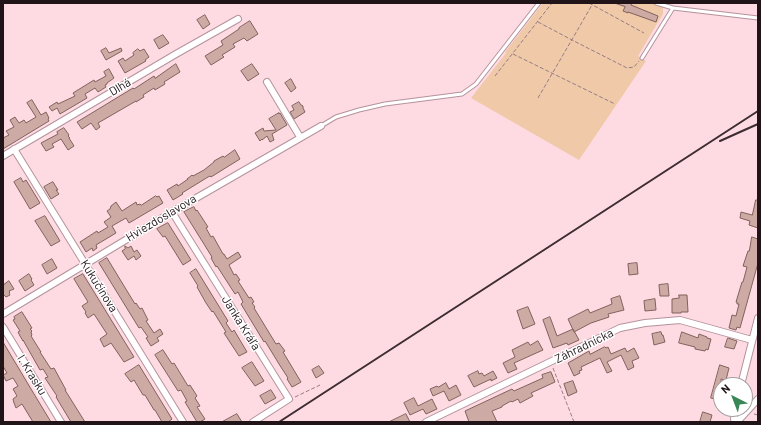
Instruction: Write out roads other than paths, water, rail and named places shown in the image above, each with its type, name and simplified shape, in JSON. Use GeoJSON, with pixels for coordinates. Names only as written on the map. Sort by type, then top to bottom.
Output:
{"type":"FeatureCollection","features":[{"type":"Feature","properties":{"kind":"street","name":"Dlhá"},"geometry":{"type":"LineString","coordinates":[[3,156],[238,19]]}},
{"type":"Feature","properties":{"kind":"street"},"geometry":{"type":"LineString","coordinates":[[267,82],[300,137]]}},
{"type":"Feature","properties":{"kind":"street","name":"Hviezdoslavova"},"geometry":{"type":"LineString","coordinates":[[3,314],[172,212],[321,126]]}},
{"type":"Feature","properties":{"kind":"street","name":"Kukučínova"},"geometry":{"type":"LineString","coordinates":[[14,150],[183,422]]}},
{"type":"Feature","properties":{"kind":"street","name":"Janka Kráľa"},"geometry":{"type":"LineString","coordinates":[[172,212],[289,399],[253,422]]}},
{"type":"Feature","properties":{"kind":"street"},"geometry":{"type":"LineString","coordinates":[[743,377],[758,318]]}},
{"type":"Feature","properties":{"kind":"street","name":"Záhradnícka"},"geometry":{"type":"LineString","coordinates":[[426,422],[620,328],[645,323],[680,320],[752,340]]}},
{"type":"Feature","properties":{"kind":"street","name":"I. Krasku"},"geometry":{"type":"LineString","coordinates":[[3,327],[61,422]]}},
{"type":"Feature","properties":{"kind":"street"},"geometry":{"type":"LineString","coordinates":[[736,422],[758,399]]}},
{"type":"Feature","properties":{"kind":"lane"},"geometry":{"type":"LineString","coordinates":[[321,126],[336,117],[385,104],[462,94],[476,84],[539,3]]}},
{"type":"Feature","properties":{"kind":"lane"},"geometry":{"type":"LineString","coordinates":[[656,3],[673,8],[758,18]]}},
{"type":"Feature","properties":{"kind":"lane"},"geometry":{"type":"LineString","coordinates":[[642,58],[673,8]]}},
{"type":"Feature","properties":{"kind":"railway"},"geometry":{"type":"LineString","coordinates":[[279,422],[758,111]]}},
{"type":"Feature","properties":{"kind":"railway"},"geometry":{"type":"LineString","coordinates":[[720,141],[758,124]]}}]}
